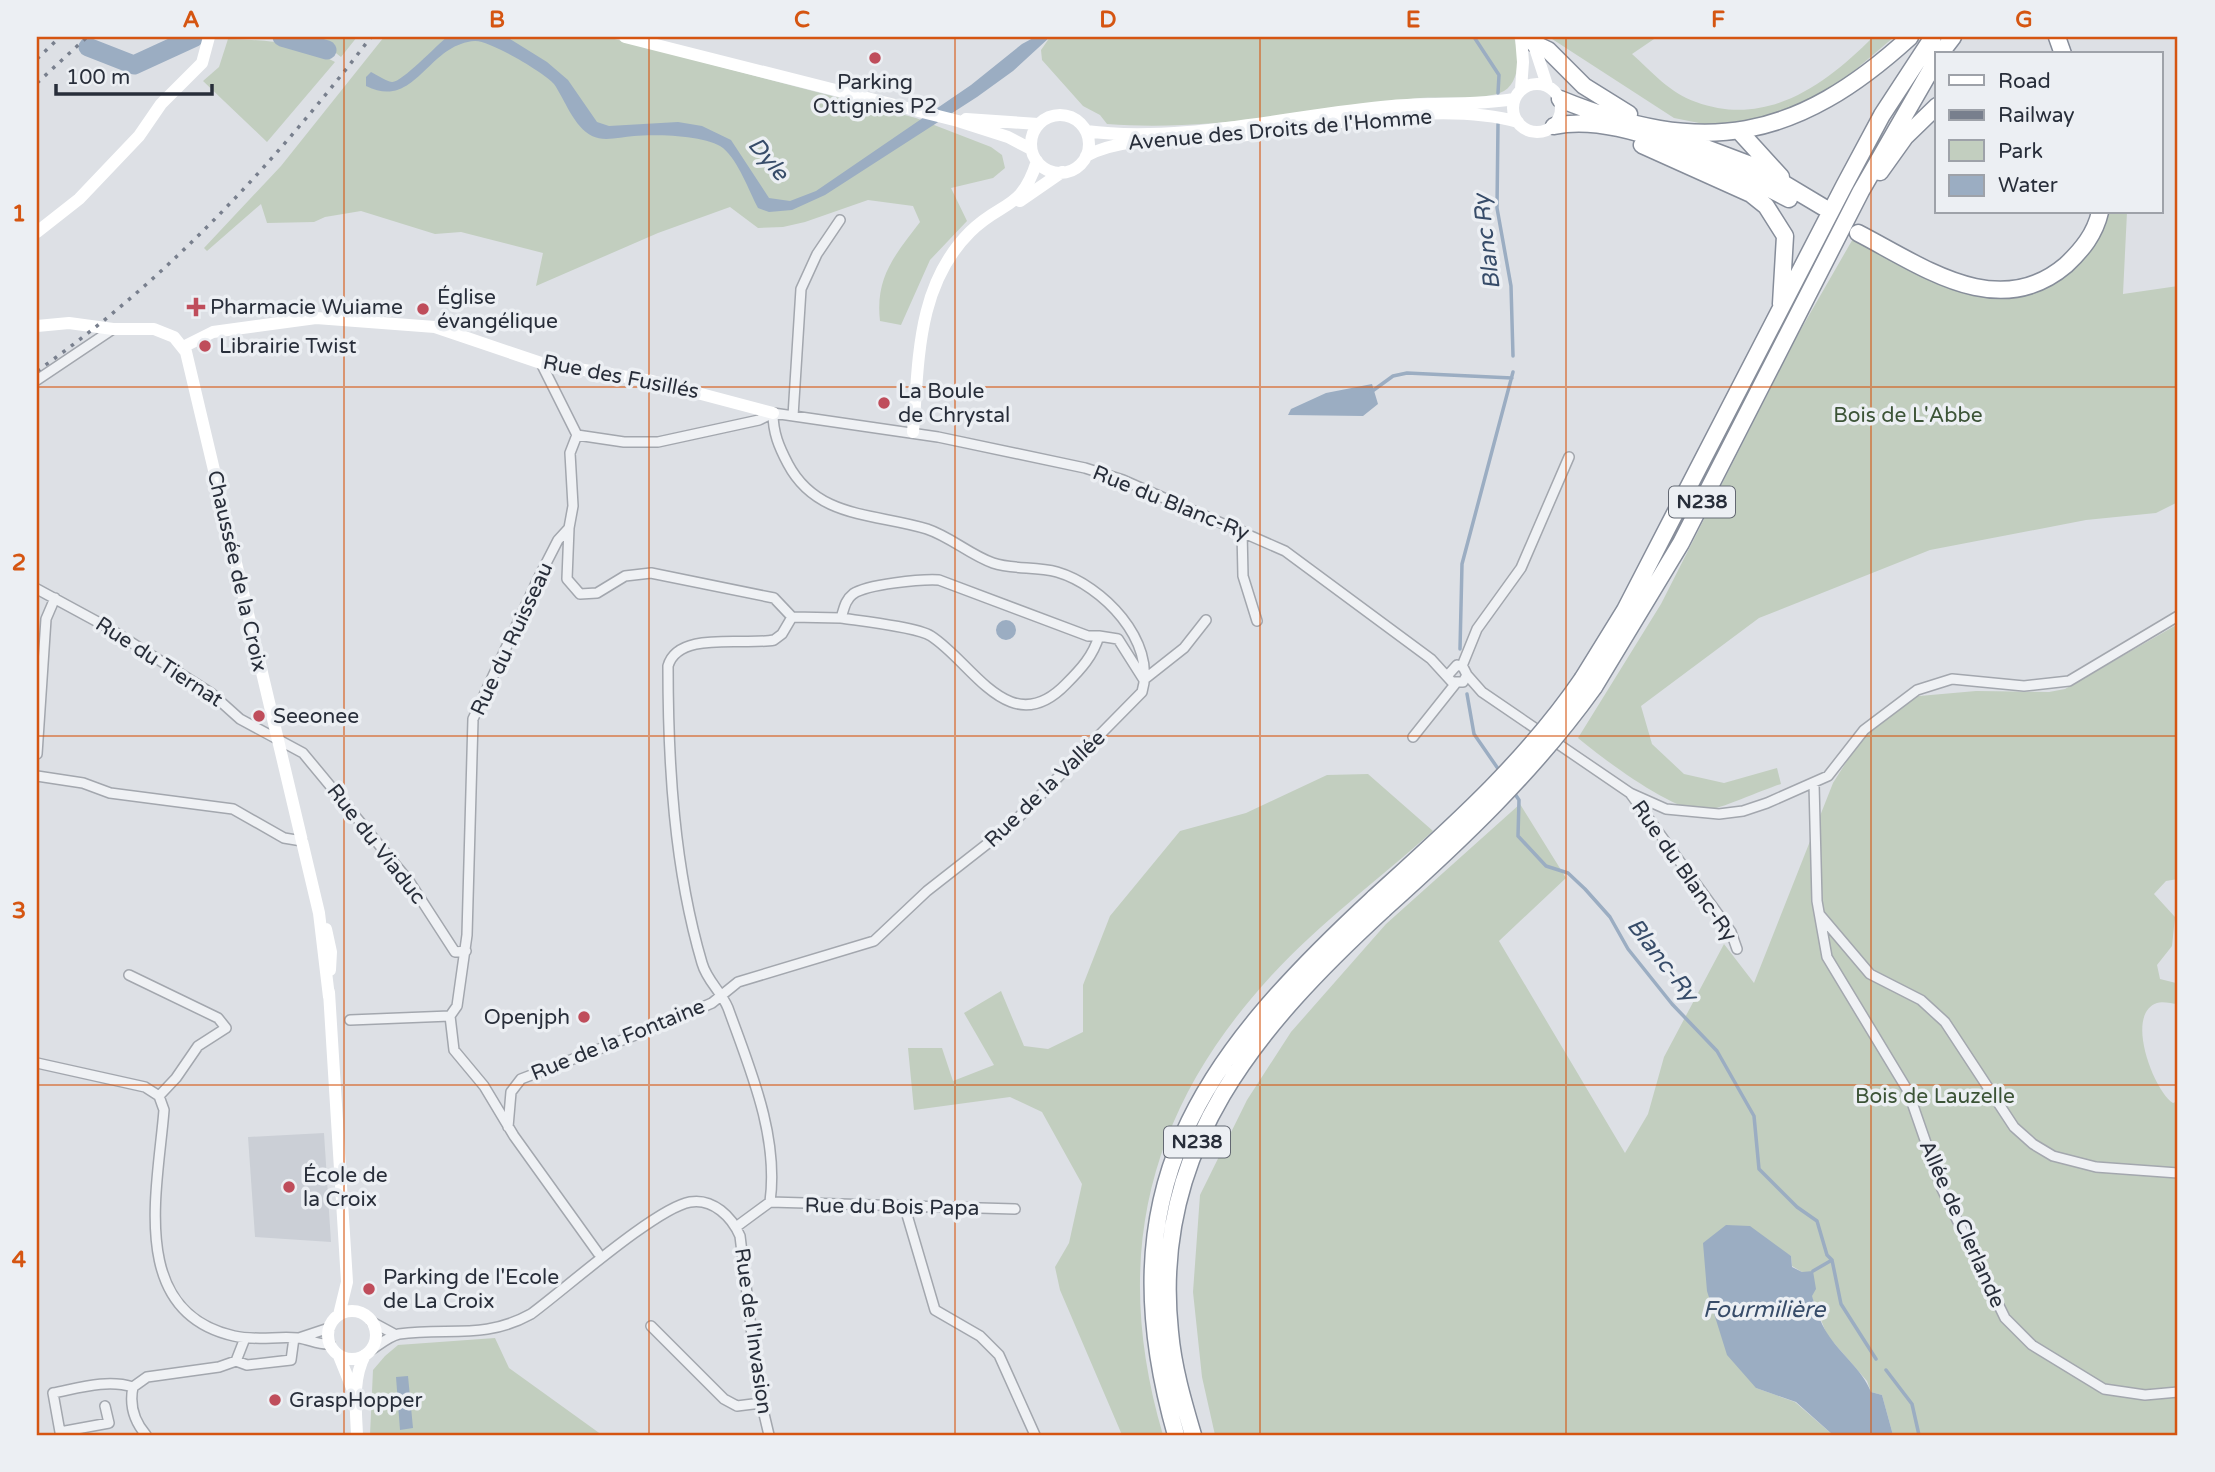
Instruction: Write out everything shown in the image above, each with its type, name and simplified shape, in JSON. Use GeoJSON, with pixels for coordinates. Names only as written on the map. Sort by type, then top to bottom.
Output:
{"type":"FeatureCollection","features":[{"type":"Feature","properties":{"kind":"highway"},"geometry":{"type":"LineString","coordinates":[[1528,39],[1548,51],[1584,86],[1641,123],[1687,131],[1740,132],[1778,123],[1833,97],[1881,63],[1910,37]]}},
{"type":"Feature","properties":{"kind":"highway","name":"N238"},"geometry":{"type":"LineString","coordinates":[[1588,682],[1882,115],[1933,37]]}},
{"type":"Feature","properties":{"kind":"highway"},"geometry":{"type":"LineString","coordinates":[[1942,52],[1953,37]]}},
{"type":"Feature","properties":{"kind":"highway","name":"N238"},"geometry":{"type":"LineString","coordinates":[[1176,1435],[1154,1336],[1152,1286],[1159,1212],[1174,1156],[1195,1109],[1229,1051],[1295,974],[1502,799],[1545,752],[1588,682],[1681,544],[1861,191],[1935,62]]}},
{"type":"Feature","properties":{"kind":"highway"},"geometry":{"type":"LineString","coordinates":[[1554,125],[1590,123],[1687,150],[1821,210],[1756,167],[1641,123],[1560,99]]}},
{"type":"Feature","properties":{"kind":"highway"},"geometry":{"type":"LineString","coordinates":[[1861,191],[1882,171],[1905,137],[1935,108]]}},
{"type":"Feature","properties":{"kind":"highway"},"geometry":{"type":"LineString","coordinates":[[1616,130],[1628,140],[1681,160],[1751,194],[1766,206],[1785,236],[1785,268],[1779,292],[1782,308]]}},
{"type":"Feature","properties":{"kind":"highway"},"geometry":{"type":"LineString","coordinates":[[1740,132],[1794,191]]}},
{"type":"Feature","properties":{"kind":"highway"},"geometry":{"type":"LineString","coordinates":[[2090,214],[2083,230],[2056,260],[2037,272],[1990,281],[1943,268],[1859,230],[1956,283],[1982,290],[2007,290],[2034,284],[2056,273],[2088,241],[2099,214]]}},
{"type":"Feature","properties":{"kind":"highway","name":"N238"},"geometry":{"type":"LineString","coordinates":[[1193,1435],[1170,1332],[1167,1286],[1169,1242],[1190,1157],[1221,1093],[1258,1039],[1379,904]]}},
{"type":"Feature","properties":{"kind":"main road"},"geometry":{"type":"LineString","coordinates":[[37,232],[79,199],[139,136],[161,104],[202,63],[209,37]]}},
{"type":"Feature","properties":{"kind":"main road"},"geometry":{"type":"LineString","coordinates":[[625,37],[958,121],[1008,137],[1031,149]]}},
{"type":"Feature","properties":{"kind":"main road"},"geometry":{"type":"LineString","coordinates":[[1528,39],[1547,85],[1560,99],[1562,108],[1554,125],[1539,132],[1530,131],[1517,122],[1513,107],[1528,39]]}},
{"type":"Feature","properties":{"kind":"main road"},"geometry":{"type":"LineString","coordinates":[[1517,94],[1533,83],[1547,85]]}},
{"type":"Feature","properties":{"kind":"main road","name":"Avenue des Droits de l'Homme"},"geometry":{"type":"LineString","coordinates":[[1086,131],[1125,134],[1221,128],[1393,106],[1475,105],[1517,94]]}},
{"type":"Feature","properties":{"kind":"main road"},"geometry":{"type":"LineString","coordinates":[[1010,204],[1030,197],[1062,172],[1075,168],[1086,156],[1086,131],[1076,120],[1061,115],[1049,117],[1038,124],[1032,134],[1031,149],[1045,169],[1062,172]]}},
{"type":"Feature","properties":{"kind":"main road","name":"Avenue des Droits de l'Homme"},"geometry":{"type":"LineString","coordinates":[[1086,156],[1107,147],[1223,138],[1393,116],[1477,117],[1517,122]]}},
{"type":"Feature","properties":{"kind":"main road"},"geometry":{"type":"LineString","coordinates":[[958,121],[968,119],[1038,124]]}},
{"type":"Feature","properties":{"kind":"main road"},"geometry":{"type":"LineString","coordinates":[[914,432],[922,330],[926,303],[934,283],[943,265],[968,234],[1028,188],[1037,161]]}},
{"type":"Feature","properties":{"kind":"main road","name":"Rue des Fusillés"},"geometry":{"type":"LineString","coordinates":[[183,347],[197,337],[213,332],[316,318],[435,327],[541,363],[644,379],[773,413]]}},
{"type":"Feature","properties":{"kind":"main road"},"geometry":{"type":"LineString","coordinates":[[37,326],[69,323],[113,329],[154,329],[174,337],[183,347]]}},
{"type":"Feature","properties":{"kind":"main road","name":"Chaussée de la Croix"},"geometry":{"type":"LineString","coordinates":[[183,347],[319,913],[330,997],[347,1282],[339,1315]]}},
{"type":"Feature","properties":{"kind":"main road","name":"Chaussée de la Croix"},"geometry":{"type":"LineString","coordinates":[[347,1282],[366,1317]]}},
{"type":"Feature","properties":{"kind":"main road"},"geometry":{"type":"LineString","coordinates":[[356,1400],[368,1353],[376,1336],[366,1317],[339,1315],[329,1328],[330,1344],[351,1379],[356,1400],[357,1435]]}},
{"type":"Feature","properties":{"kind":"main road"},"geometry":{"type":"LineString","coordinates":[[339,1356],[357,1359],[368,1353]]}},
{"type":"Feature","properties":{"kind":"street"},"geometry":{"type":"LineString","coordinates":[[793,416],[801,289],[817,254],[840,219]]}},
{"type":"Feature","properties":{"kind":"street"},"geometry":{"type":"LineString","coordinates":[[37,380],[113,329]]}},
{"type":"Feature","properties":{"kind":"street"},"geometry":{"type":"LineString","coordinates":[[541,363],[577,435]]}},
{"type":"Feature","properties":{"kind":"street","name":"Rue du Blanc-Ry"},"geometry":{"type":"LineString","coordinates":[[577,435],[624,442],[658,442],[758,420],[773,413],[914,432],[1099,472],[1242,531],[1290,554],[1431,659],[1448,675],[1460,674]]}},
{"type":"Feature","properties":{"kind":"street"},"geometry":{"type":"LineString","coordinates":[[773,413],[776,439],[790,467],[820,500],[848,513],[927,529],[996,564],[1054,571],[1083,584],[1119,615],[1142,655],[1146,680]]}},
{"type":"Feature","properties":{"kind":"street","name":"Rue du Ruisseau"},"geometry":{"type":"LineString","coordinates":[[450,1016],[457,1006],[466,951],[474,719],[538,579],[558,540],[569,528],[573,506],[570,453],[577,435]]}},
{"type":"Feature","properties":{"kind":"street"},"geometry":{"type":"LineString","coordinates":[[1413,737],[1460,674],[1477,629],[1521,568],[1569,457]]}},
{"type":"Feature","properties":{"kind":"street"},"geometry":{"type":"LineString","coordinates":[[569,528],[567,579],[580,594],[597,593],[634,573],[656,573],[774,598],[792,617],[841,618],[929,634],[990,692],[1024,704],[1045,702],[1063,687],[1094,653],[1099,636]]}},
{"type":"Feature","properties":{"kind":"street"},"geometry":{"type":"LineString","coordinates":[[1242,531],[1243,576],[1257,621]]}},
{"type":"Feature","properties":{"kind":"street"},"geometry":{"type":"LineString","coordinates":[[841,618],[846,601],[858,592],[932,579],[1088,636],[1118,639],[1146,680]]}},
{"type":"Feature","properties":{"kind":"street","name":"Rue du Tiernat"},"geometry":{"type":"LineString","coordinates":[[37,589],[211,693],[240,719],[277,741]]}},
{"type":"Feature","properties":{"kind":"street"},"geometry":{"type":"LineString","coordinates":[[37,754],[46,619],[55,598]]}},
{"type":"Feature","properties":{"kind":"street","name":"Rue du Blanc-Ry"},"geometry":{"type":"LineString","coordinates":[[1431,659],[1460,674],[1482,692],[1630,793],[1665,809],[1712,815],[1743,811],[1814,785],[1828,776],[1864,730],[1917,690],[1952,679],[2024,686],[2069,681],[2178,616]]}},
{"type":"Feature","properties":{"kind":"street"},"geometry":{"type":"LineString","coordinates":[[368,1353],[396,1335],[484,1331],[513,1324],[531,1314],[664,1212],[679,1205],[694,1201],[718,1208],[736,1227],[769,1202],[772,1174],[768,1131],[721,993],[712,987],[700,955],[677,848],[668,677],[673,656],[688,644],[774,640],[782,634],[792,617]]}},
{"type":"Feature","properties":{"kind":"street","name":"Rue de la Vallée"},"geometry":{"type":"LineString","coordinates":[[721,993],[745,979],[874,941],[927,891],[1010,826],[1138,698],[1146,680],[1184,648],[1206,620]]}},
{"type":"Feature","properties":{"kind":"street","name":"Rue du Viaduc"},"geometry":{"type":"LineString","coordinates":[[277,741],[303,753],[410,881],[455,952],[466,951]]}},
{"type":"Feature","properties":{"kind":"street"},"geometry":{"type":"LineString","coordinates":[[37,776],[83,783],[110,793],[233,808],[284,838],[302,841]]}},
{"type":"Feature","properties":{"kind":"street","name":"Allée de Clerlande"},"geometry":{"type":"LineString","coordinates":[[1814,785],[1815,875],[1820,930],[1829,961],[1908,1091],[1942,1189],[2008,1322],[2032,1345],[2104,1388],[2145,1395],[2178,1392]]}},
{"type":"Feature","properties":{"kind":"street","name":"Rue du Blanc-Ry"},"geometry":{"type":"LineString","coordinates":[[1630,793],[1731,932],[1737,949]]}},
{"type":"Feature","properties":{"kind":"street"},"geometry":{"type":"LineString","coordinates":[[1820,915],[1870,974],[1921,1000],[1945,1022],[2014,1127],[2033,1144],[2053,1156],[2095,1167],[2178,1173]]}},
{"type":"Feature","properties":{"kind":"street"},"geometry":{"type":"LineString","coordinates":[[129,975],[218,1018],[226,1028],[198,1046],[176,1078],[159,1096]]}},
{"type":"Feature","properties":{"kind":"street","name":"Rue de la Fontaine"},"geometry":{"type":"LineString","coordinates":[[508,1127],[511,1092],[521,1079],[666,1023],[712,1003],[721,993]]}},
{"type":"Feature","properties":{"kind":"street"},"geometry":{"type":"LineString","coordinates":[[350,1020],[450,1016],[454,1050],[484,1086],[508,1127],[598,1253]]}},
{"type":"Feature","properties":{"kind":"street"},"geometry":{"type":"LineString","coordinates":[[37,1063],[145,1087],[159,1096],[164,1110],[155,1239],[163,1277],[176,1300],[195,1318],[220,1332],[244,1338],[296,1338],[330,1344]]}},
{"type":"Feature","properties":{"kind":"street","name":"Rue du Bois Papa"},"geometry":{"type":"LineString","coordinates":[[769,1202],[905,1208],[1015,1209]]}},
{"type":"Feature","properties":{"kind":"street"},"geometry":{"type":"LineString","coordinates":[[905,1208],[935,1310],[980,1336],[999,1354],[1035,1435]]}},
{"type":"Feature","properties":{"kind":"street","name":"Rue de l'Invasion"},"geometry":{"type":"LineString","coordinates":[[736,1227],[744,1258],[761,1403],[769,1435]]}},
{"type":"Feature","properties":{"kind":"street"},"geometry":{"type":"LineString","coordinates":[[366,1317],[396,1335]]}},
{"type":"Feature","properties":{"kind":"street"},"geometry":{"type":"LineString","coordinates":[[651,1326],[724,1399],[737,1406],[761,1403]]}},
{"type":"Feature","properties":{"kind":"street"},"geometry":{"type":"LineString","coordinates":[[296,1338],[329,1328]]}},
{"type":"Feature","properties":{"kind":"street"},"geometry":{"type":"LineString","coordinates":[[236,1361],[244,1338]]}},
{"type":"Feature","properties":{"kind":"street"},"geometry":{"type":"LineString","coordinates":[[133,1388],[147,1377],[219,1367],[236,1361],[247,1365],[291,1360],[296,1338]]}},
{"type":"Feature","properties":{"kind":"street"},"geometry":{"type":"LineString","coordinates":[[105,1406],[109,1423],[61,1432],[53,1394],[104,1384],[120,1383],[133,1388]]}},
{"type":"Feature","properties":{"kind":"street"},"geometry":{"type":"LineString","coordinates":[[133,1388],[133,1411],[146,1435]]}},
{"type":"Feature","properties":{"kind":"shaded area","name":"École de la Croix"},"geometry":{"type":"Polygon","coordinates":[[[324,1133],[331,1242],[255,1237],[248,1137],[324,1133]]]}},
{"type":"Feature","properties":{"kind":"green space"},"geometry":{"type":"Polygon","coordinates":[[[293,37],[357,37],[341,57],[327,46],[293,37]]]}},
{"type":"Feature","properties":{"kind":"green space"},"geometry":{"type":"Polygon","coordinates":[[[384,37],[607,37],[916,118],[991,147],[1002,155],[1005,168],[993,178],[951,188],[967,221],[930,260],[901,325],[880,321],[881,292],[895,256],[920,222],[913,206],[868,200],[783,227],[758,228],[730,207],[658,233],[536,286],[543,253],[461,232],[435,234],[361,211],[325,217],[314,222],[267,223],[261,204],[207,251],[204,248],[281,166],[384,37]]]}},
{"type":"Feature","properties":{"kind":"green space"},"geometry":{"type":"Polygon","coordinates":[[[1050,37],[1514,37],[1517,66],[1510,86],[1504,91],[1486,96],[1420,98],[1186,125],[1107,124],[1100,115],[1083,106],[1042,60],[1041,50],[1050,37]]]}},
{"type":"Feature","properties":{"kind":"green space"},"geometry":{"type":"Polygon","coordinates":[[[1549,37],[1657,37],[1632,54],[1678,94],[1722,109],[1747,110],[1771,106],[1815,86],[1855,55],[1873,37],[1894,37],[1835,87],[1770,119],[1709,125],[1674,118],[1549,37]]]}},
{"type":"Feature","properties":{"kind":"green space"},"geometry":{"type":"Polygon","coordinates":[[[228,39],[283,43],[309,50],[335,62],[267,142],[203,81],[219,67],[228,39]]]}},
{"type":"Feature","properties":{"kind":"green space","name":"Bois de L'Abbe"},"geometry":{"type":"Polygon","coordinates":[[[2104,214],[2127,214],[2123,294],[2178,286],[2178,502],[2156,513],[2086,520],[1930,550],[1759,618],[1641,706],[1652,744],[1684,774],[1724,783],[1777,768],[1781,784],[1711,810],[1691,809],[1657,794],[1578,738],[1661,604],[1797,336],[1854,237],[1956,287],[2055,279],[2104,214]]]}},
{"type":"Feature","properties":{"kind":"green space","name":"Bois de Lauzelle"},"geometry":{"type":"Polygon","coordinates":[[[2178,624],[2178,879],[2166,881],[2154,894],[2175,917],[2172,946],[2157,965],[2160,979],[2176,983],[2178,1004],[2159,1002],[2147,1010],[2143,1022],[2143,1036],[2151,1069],[2158,1084],[2173,1103],[2178,1101],[2178,1435],[1893,1435],[1882,1395],[1871,1392],[1867,1381],[1827,1335],[1802,1272],[1792,1266],[1791,1256],[1782,1251],[1756,1388],[1795,1402],[1833,1435],[1215,1435],[1202,1377],[1193,1292],[1200,1195],[1247,1100],[1291,1032],[1386,924],[1520,804],[1566,878],[1499,941],[1625,1153],[1648,1114],[1664,1057],[1724,944],[1754,983],[1833,783],[1864,734],[1908,697],[1976,691],[2049,692],[2065,689],[2178,624]]]}},
{"type":"Feature","properties":{"kind":"green space"},"geometry":{"type":"Polygon","coordinates":[[[1368,774],[1433,831],[1330,919],[1271,976],[1229,1027],[1194,1080],[1169,1134],[1151,1190],[1142,1248],[1140,1308],[1148,1370],[1163,1435],[1122,1435],[1060,1290],[1055,1267],[1069,1243],[1082,1184],[1042,1112],[1010,1097],[914,1110],[908,1048],[942,1048],[953,1081],[994,1065],[964,1013],[1001,991],[1024,1046],[1048,1049],[1083,1032],[1083,985],[1110,916],[1180,831],[1246,813],[1327,775],[1368,774]]]}},
{"type":"Feature","properties":{"kind":"green space"},"geometry":{"type":"Polygon","coordinates":[[[495,1338],[509,1368],[602,1435],[370,1435],[373,1370],[398,1345],[495,1338]]]}},
{"type":"Feature","properties":{"kind":"water","name":"Dyle"},"geometry":{"type":"Polygon","coordinates":[[[447,37],[507,37],[547,62],[568,80],[597,122],[609,126],[678,122],[702,126],[731,140],[769,198],[790,201],[816,191],[971,85],[1022,44],[1035,37],[1050,37],[1013,71],[977,97],[825,195],[792,210],[769,212],[758,208],[738,168],[723,148],[705,140],[680,136],[643,135],[607,139],[592,136],[575,120],[549,79],[516,58],[482,42],[459,45],[445,53],[410,84],[397,90],[383,91],[366,86],[366,77],[371,72],[392,82],[397,81],[447,37]]]}},
{"type":"Feature","properties":{"kind":"water"},"geometry":{"type":"Polygon","coordinates":[[[1372,384],[1378,404],[1363,416],[1288,415],[1291,409],[1326,393],[1372,384]]]}},
{"type":"Feature","properties":{"kind":"water"},"geometry":{"type":"Polygon","coordinates":[[[1006,620],[1013,623],[1016,630],[1013,637],[1006,640],[999,637],[996,630],[999,623],[1006,620]]]}},
{"type":"Feature","properties":{"kind":"water","name":"Fourmilière"},"geometry":{"type":"Polygon","coordinates":[[[1726,1225],[1750,1226],[1791,1256],[1792,1267],[1802,1272],[1813,1271],[1816,1289],[1812,1296],[1822,1324],[1871,1392],[1882,1395],[1893,1435],[1833,1435],[1796,1402],[1756,1388],[1727,1355],[1707,1291],[1703,1243],[1726,1225]]]}},
{"type":"Feature","properties":{"kind":"water"},"geometry":{"type":"Polygon","coordinates":[[[408,1376],[413,1428],[400,1430],[396,1377],[408,1376]]]}},
{"type":"Feature","properties":{"kind":"waterway","name":"Dyle"},"geometry":{"type":"LineString","coordinates":[[88,47],[134,65],[195,37]]}},
{"type":"Feature","properties":{"kind":"waterway","name":"Dyle"},"geometry":{"type":"LineString","coordinates":[[282,37],[327,50]]}},
{"type":"Feature","properties":{"kind":"waterway","name":"Blanc Ry"},"geometry":{"type":"LineString","coordinates":[[1474,37],[1499,75],[1498,93]]}},
{"type":"Feature","properties":{"kind":"waterway","name":"Blanc Ry"},"geometry":{"type":"LineString","coordinates":[[1498,124],[1497,208],[1511,286],[1513,356]]}},
{"type":"Feature","properties":{"kind":"waterway","name":"Blanc-Ry"},"geometry":{"type":"LineString","coordinates":[[1460,649],[1462,564],[1513,372]]}},
{"type":"Feature","properties":{"kind":"waterway"},"geometry":{"type":"LineString","coordinates":[[1371,392],[1393,376],[1407,373],[1512,378]]}},
{"type":"Feature","properties":{"kind":"waterway","name":"Blanc-Ry"},"geometry":{"type":"LineString","coordinates":[[1467,694],[1474,734],[1501,773]]}},
{"type":"Feature","properties":{"kind":"waterway","name":"Blanc-Ry"},"geometry":{"type":"LineString","coordinates":[[1513,791],[1519,800],[1518,836],[1546,866],[1568,873],[1585,889],[1610,917],[1628,949],[1672,1004],[1717,1051],[1754,1116],[1759,1169],[1797,1207],[1817,1221],[1827,1255],[1832,1260],[1841,1304],[1876,1359]]}},
{"type":"Feature","properties":{"kind":"waterway"},"geometry":{"type":"LineString","coordinates":[[1813,1271],[1832,1260]]}},
{"type":"Feature","properties":{"kind":"waterway"},"geometry":{"type":"LineString","coordinates":[[1886,1370],[1912,1404],[1919,1435]]}},
{"type":"Feature","properties":{"kind":"railway"},"geometry":{"type":"LineString","coordinates":[[37,59],[60,37]]}},
{"type":"Feature","properties":{"kind":"railway"},"geometry":{"type":"LineString","coordinates":[[37,83],[87,37]]}},
{"type":"Feature","properties":{"kind":"railway"},"geometry":{"type":"LineString","coordinates":[[37,371],[131,298],[217,217],[296,130],[371,37]]}},
{"type":"Feature","properties":{"kind":"place","name":"Parking Ottignies P2"},"geometry":{"type":"Point","coordinates":[875,58]}},
{"type":"Feature","properties":{"kind":"place","name":"Pharmacie Wuiame"},"geometry":{"type":"Point","coordinates":[196,307]}},
{"type":"Feature","properties":{"kind":"place","name":"Église évangélique"},"geometry":{"type":"Point","coordinates":[423,309]}},
{"type":"Feature","properties":{"kind":"place","name":"Librairie Twist"},"geometry":{"type":"Point","coordinates":[205,346]}},
{"type":"Feature","properties":{"kind":"place","name":"La Boule de Chrystal"},"geometry":{"type":"Point","coordinates":[884,403]}},
{"type":"Feature","properties":{"kind":"place","name":"Seeonee"},"geometry":{"type":"Point","coordinates":[259,716]}},
{"type":"Feature","properties":{"kind":"place","name":"Openjph"},"geometry":{"type":"Point","coordinates":[584,1017]}},
{"type":"Feature","properties":{"kind":"place","name":"École de la Croix"},"geometry":{"type":"Point","coordinates":[289,1187]}},
{"type":"Feature","properties":{"kind":"place","name":"Parking de l'Ecole de La Croix"},"geometry":{"type":"Point","coordinates":[369,1289]}},
{"type":"Feature","properties":{"kind":"place","name":"GraspHopper"},"geometry":{"type":"Point","coordinates":[275,1400]}}]}
